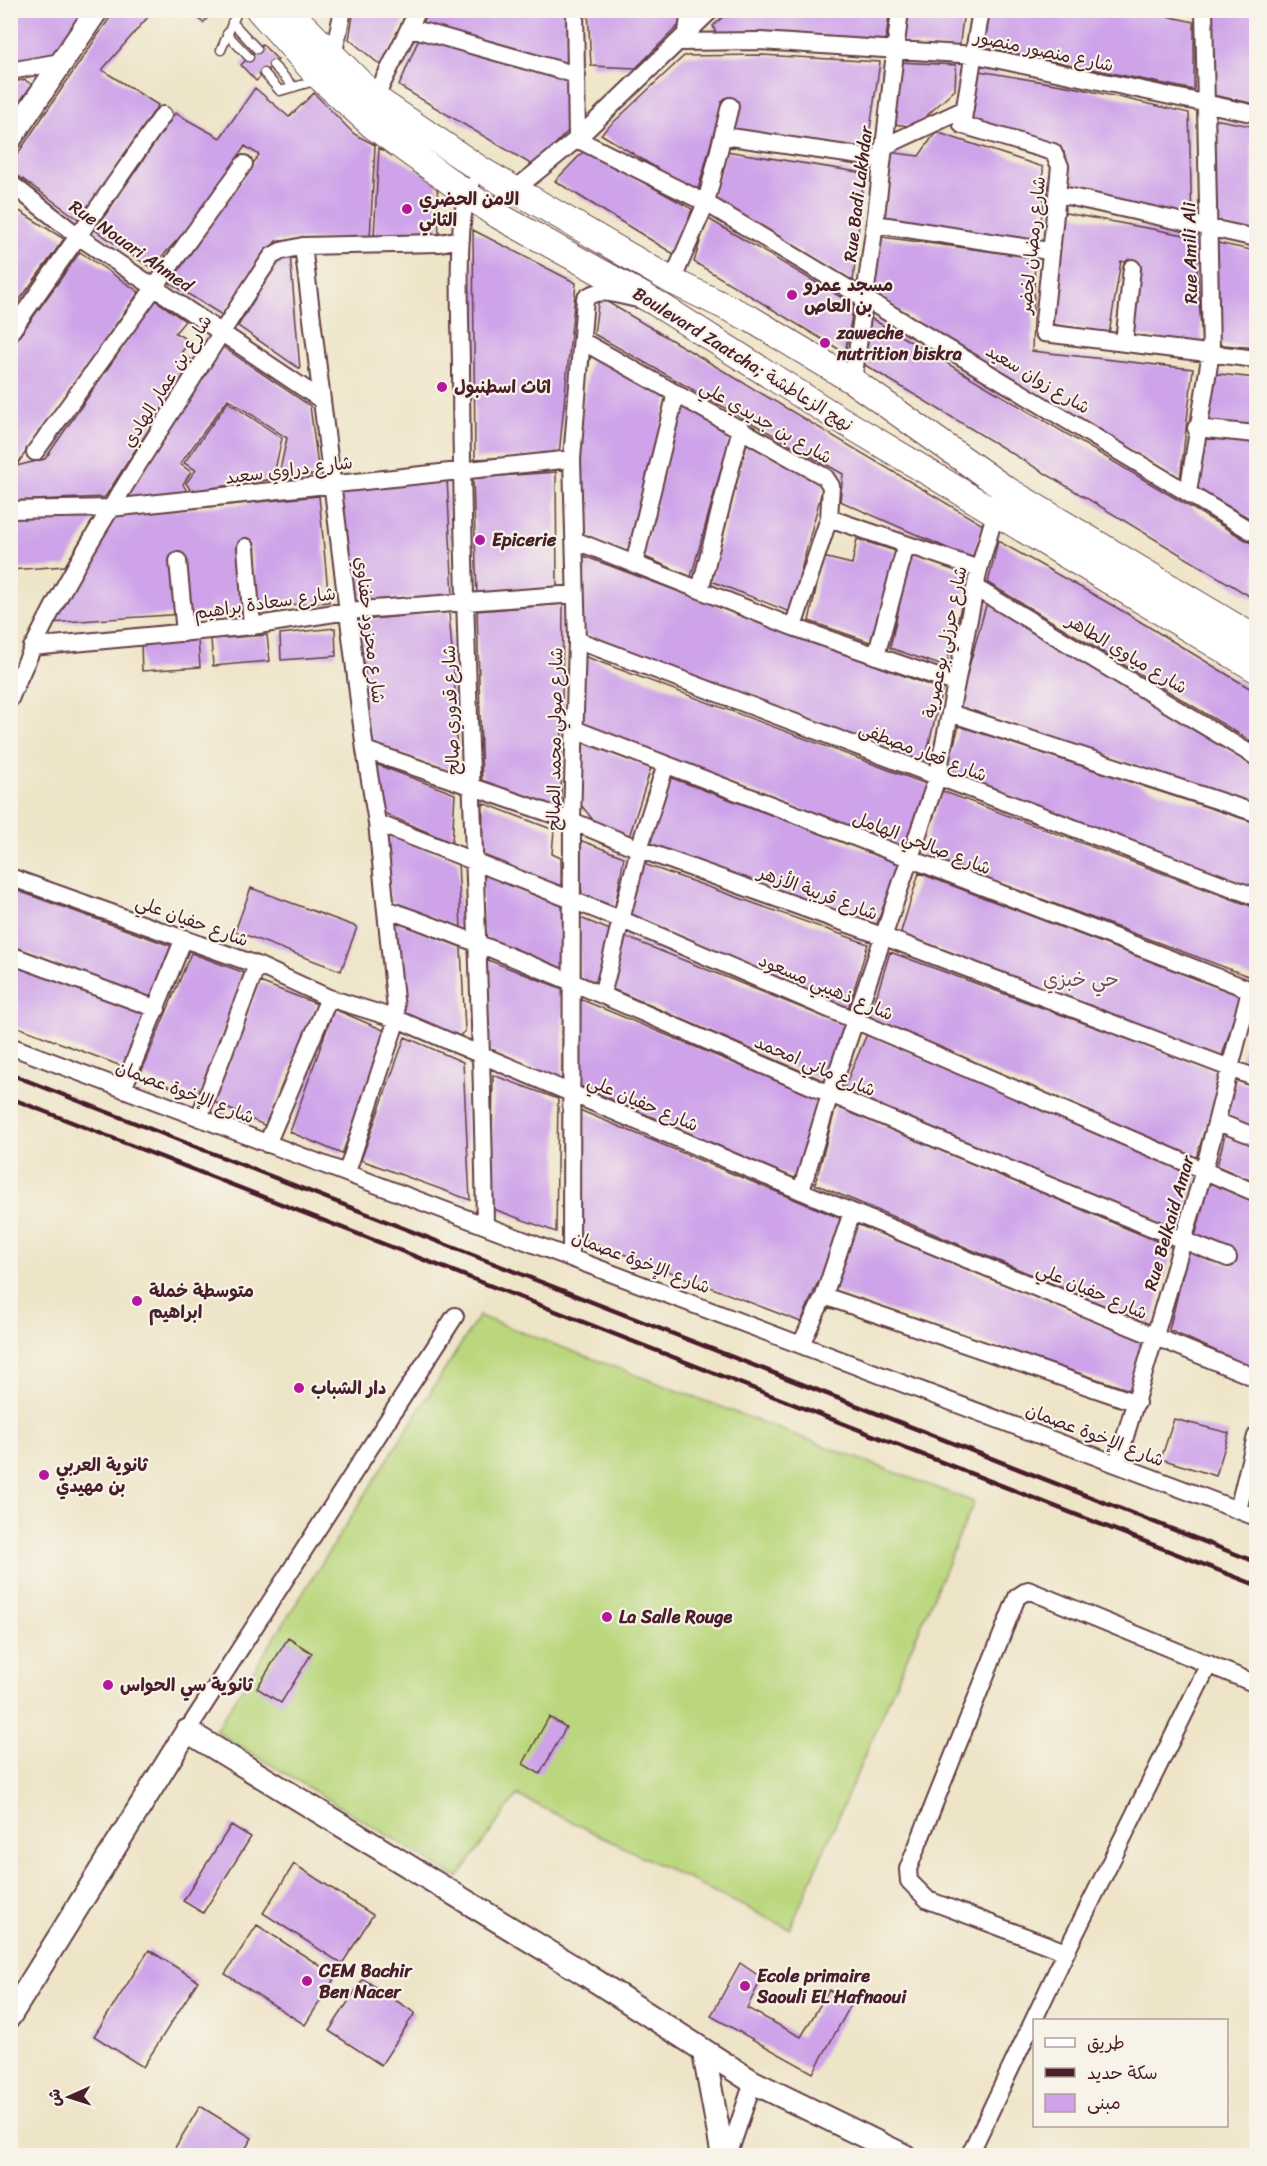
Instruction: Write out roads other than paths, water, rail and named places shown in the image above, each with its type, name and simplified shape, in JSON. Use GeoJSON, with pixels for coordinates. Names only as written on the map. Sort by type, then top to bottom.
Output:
{"type":"FeatureCollection","features":[{"type":"Feature","properties":{"kind":"main road","name":"Boulevard Zaatcha; نهج الزعاطشة"},"geometry":{"type":"LineString","coordinates":[[259,10],[322,79],[373,126],[492,212],[656,303],[828,412],[1257,669]]}},
{"type":"Feature","properties":{"kind":"main road","name":"Boulevard Zaatcha; نهج الزعاطشة"},"geometry":{"type":"LineString","coordinates":[[288,10],[375,98],[481,170],[672,281],[751,319],[853,381],[1004,488],[1257,639]]}},
{"type":"Feature","properties":{"kind":"street"},"geometry":{"type":"LineString","coordinates":[[10,139],[66,61],[97,10]]}},
{"type":"Feature","properties":{"kind":"street"},"geometry":{"type":"LineString","coordinates":[[333,56],[343,10]]}},
{"type":"Feature","properties":{"kind":"street"},"geometry":{"type":"LineString","coordinates":[[375,98],[418,10]]}},
{"type":"Feature","properties":{"kind":"street"},"geometry":{"type":"LineString","coordinates":[[575,10],[578,139]]}},
{"type":"Feature","properties":{"kind":"street"},"geometry":{"type":"LineString","coordinates":[[683,37],[690,10]]}},
{"type":"Feature","properties":{"kind":"street"},"geometry":{"type":"LineString","coordinates":[[492,212],[513,190],[578,139],[711,10]]}},
{"type":"Feature","properties":{"kind":"street","name":"Rue Badi Lakhdar"},"geometry":{"type":"LineString","coordinates":[[853,381],[875,224],[900,10]]}},
{"type":"Feature","properties":{"kind":"street"},"geometry":{"type":"LineString","coordinates":[[724,136],[882,153],[963,116],[976,55],[981,10]]}},
{"type":"Feature","properties":{"kind":"street","name":"Rue Amili Ali"},"geometry":{"type":"LineString","coordinates":[[1188,492],[1196,428],[1211,352],[1204,11]]}},
{"type":"Feature","properties":{"kind":"street"},"geometry":{"type":"LineString","coordinates":[[411,28],[578,75]]}},
{"type":"Feature","properties":{"kind":"street","name":"شارع منصور منصور"},"geometry":{"type":"LineString","coordinates":[[683,37],[896,48],[976,55],[1257,114]]}},
{"type":"Feature","properties":{"kind":"street"},"geometry":{"type":"LineString","coordinates":[[10,71],[66,61]]}},
{"type":"Feature","properties":{"kind":"street"},"geometry":{"type":"LineString","coordinates":[[672,281],[706,203],[730,106]]}},
{"type":"Feature","properties":{"kind":"street"},"geometry":{"type":"LineString","coordinates":[[10,333],[163,115]]}},
{"type":"Feature","properties":{"kind":"street","name":"شارع رمضان لخضر"},"geometry":{"type":"LineString","coordinates":[[963,116],[1053,152],[1060,166],[1042,331],[1257,358]]}},
{"type":"Feature","properties":{"kind":"street","name":"شارع زوان سعيد"},"geometry":{"type":"LineString","coordinates":[[578,139],[706,203],[1257,534]]}},
{"type":"Feature","properties":{"kind":"street"},"geometry":{"type":"LineString","coordinates":[[35,452],[244,164]]}},
{"type":"Feature","properties":{"kind":"street"},"geometry":{"type":"LineString","coordinates":[[466,194],[481,170]]}},
{"type":"Feature","properties":{"kind":"street","name":"Rue Nouari Ahmed"},"geometry":{"type":"LineString","coordinates":[[10,183],[78,236],[320,399]]}},
{"type":"Feature","properties":{"kind":"street","name":"شارع قدوري صالح"},"geometry":{"type":"LineString","coordinates":[[466,194],[461,239],[462,471],[473,786],[475,941],[482,1054],[485,1225]]}},
{"type":"Feature","properties":{"kind":"street"},"geometry":{"type":"LineString","coordinates":[[1058,194],[1257,238]]}},
{"type":"Feature","properties":{"kind":"street"},"geometry":{"type":"LineString","coordinates":[[875,224],[1049,251]]}},
{"type":"Feature","properties":{"kind":"street","name":"شارع بن عمار الهادي"},"geometry":{"type":"LineString","coordinates":[[10,699],[32,647],[111,508],[272,256],[281,251],[303,246],[440,243],[461,239]]}},
{"type":"Feature","properties":{"kind":"street","name":"شارع محزود حفناوي"},"geometry":{"type":"LineString","coordinates":[[303,246],[320,399],[365,750],[377,823],[397,1018]]}},
{"type":"Feature","properties":{"kind":"street"},"geometry":{"type":"LineString","coordinates":[[1124,343],[1132,268]]}},
{"type":"Feature","properties":{"kind":"street","name":"شارع صولي محمد الصالح"},"geometry":{"type":"LineString","coordinates":[[571,1256],[573,981],[571,899],[577,640],[572,459],[585,299],[591,293],[600,292],[656,303]]}},
{"type":"Feature","properties":{"kind":"street","name":"شارع بن جديدي علي"},"geometry":{"type":"LineString","coordinates":[[582,341],[825,477],[831,486],[829,518],[793,627]]}},
{"type":"Feature","properties":{"kind":"street"},"geometry":{"type":"LineString","coordinates":[[634,564],[676,393]]}},
{"type":"Feature","properties":{"kind":"street"},"geometry":{"type":"LineString","coordinates":[[700,590],[741,428]]}},
{"type":"Feature","properties":{"kind":"street"},"geometry":{"type":"LineString","coordinates":[[1196,428],[1257,434]]}},
{"type":"Feature","properties":{"kind":"street","name":"شارع دراوي سعيد"},"geometry":{"type":"LineString","coordinates":[[10,510],[111,508],[572,459]]}},
{"type":"Feature","properties":{"kind":"street","name":"شارع حرزلي بوعصرية"},"geometry":{"type":"LineString","coordinates":[[801,1191],[882,936],[937,778],[979,569],[994,512],[1004,488]]}},
{"type":"Feature","properties":{"kind":"street"},"geometry":{"type":"LineString","coordinates":[[829,518],[979,569]]}},
{"type":"Feature","properties":{"kind":"street"},"geometry":{"type":"LineString","coordinates":[[574,540],[793,627],[955,683]]}},
{"type":"Feature","properties":{"kind":"street"},"geometry":{"type":"LineString","coordinates":[[876,657],[906,545]]}},
{"type":"Feature","properties":{"kind":"street"},"geometry":{"type":"LineString","coordinates":[[246,547],[252,626]]}},
{"type":"Feature","properties":{"kind":"street"},"geometry":{"type":"LineString","coordinates":[[178,561],[185,633]]}},
{"type":"Feature","properties":{"kind":"street","name":"شارع مياوي الطاهر"},"geometry":{"type":"LineString","coordinates":[[976,588],[1257,757]]}},
{"type":"Feature","properties":{"kind":"street","name":"شارع سعادة براهيم"},"geometry":{"type":"LineString","coordinates":[[32,647],[252,626],[348,611],[574,594]]}},
{"type":"Feature","properties":{"kind":"street","name":"شارع قعار مصطفى"},"geometry":{"type":"LineString","coordinates":[[577,640],[937,778],[1257,897]]}},
{"type":"Feature","properties":{"kind":"street"},"geometry":{"type":"LineString","coordinates":[[950,713],[1257,813]]}},
{"type":"Feature","properties":{"kind":"street","name":"شارع صالحي الهامل"},"geometry":{"type":"LineString","coordinates":[[574,729],[1253,991]]}},
{"type":"Feature","properties":{"kind":"street","name":"شارع قريبة الأزهر"},"geometry":{"type":"LineString","coordinates":[[365,750],[572,821],[639,849],[882,936],[1257,1078]]}},
{"type":"Feature","properties":{"kind":"street"},"geometry":{"type":"LineString","coordinates":[[602,995],[639,849],[666,764]]}},
{"type":"Feature","properties":{"kind":"street","name":"شارع ذهيبي مسعود"},"geometry":{"type":"LineString","coordinates":[[377,823],[621,919],[1257,1193]]}},
{"type":"Feature","properties":{"kind":"street","name":"شارع حفيان علي"},"geometry":{"type":"LineString","coordinates":[[10,877],[184,938],[257,966],[329,998],[397,1018],[801,1191],[1156,1339],[1257,1378]]}},
{"type":"Feature","properties":{"kind":"street","name":"شارع ماني امحمد"},"geometry":{"type":"LineString","coordinates":[[386,909],[475,941],[573,981],[830,1094],[1228,1258]]}},
{"type":"Feature","properties":{"kind":"street"},"geometry":{"type":"LineString","coordinates":[[123,1089],[184,938]]}},
{"type":"Feature","properties":{"kind":"street"},"geometry":{"type":"LineString","coordinates":[[10,955],[157,1009]]}},
{"type":"Feature","properties":{"kind":"street"},"geometry":{"type":"LineString","coordinates":[[199,1118],[257,966]]}},
{"type":"Feature","properties":{"kind":"street","name":"Rue Belkaid Amar"},"geometry":{"type":"LineString","coordinates":[[1118,1464],[1218,1122],[1230,1068],[1253,991]]}},
{"type":"Feature","properties":{"kind":"street"},"geometry":{"type":"LineString","coordinates":[[267,1144],[329,998]]}},
{"type":"Feature","properties":{"kind":"street"},"geometry":{"type":"LineString","coordinates":[[347,1172],[397,1018]]}},
{"type":"Feature","properties":{"kind":"street","name":"شارع الإخوة عصمان"},"geometry":{"type":"LineString","coordinates":[[10,1046],[1257,1517]]}},
{"type":"Feature","properties":{"kind":"street"},"geometry":{"type":"LineString","coordinates":[[1218,1122],[1257,1137]]}},
{"type":"Feature","properties":{"kind":"street"},"geometry":{"type":"LineString","coordinates":[[801,1344],[824,1296],[852,1212]]}},
{"type":"Feature","properties":{"kind":"street"},"geometry":{"type":"LineString","coordinates":[[824,1296],[1137,1403]]}},
{"type":"Feature","properties":{"kind":"street"},"geometry":{"type":"LineString","coordinates":[[10,2016],[187,1731],[455,1316]]}},
{"type":"Feature","properties":{"kind":"street"},"geometry":{"type":"LineString","coordinates":[[1238,1510],[1257,1436]]}},
{"type":"Feature","properties":{"kind":"street"},"geometry":{"type":"LineString","coordinates":[[1066,1952],[928,1900],[909,1881],[908,1869],[1017,1597],[1028,1590],[1257,1684]]}},
{"type":"Feature","properties":{"kind":"street"},"geometry":{"type":"LineString","coordinates":[[1034,2019],[1209,1664]]}},
{"type":"Feature","properties":{"kind":"street"},"geometry":{"type":"LineString","coordinates":[[187,1731],[585,1974],[704,2053],[753,2082],[905,2156]]}},
{"type":"Feature","properties":{"kind":"street"},"geometry":{"type":"LineString","coordinates":[[969,2156],[1033,2021]]}},
{"type":"Feature","properties":{"kind":"street"},"geometry":{"type":"LineString","coordinates":[[704,2053],[723,2156]]}},
{"type":"Feature","properties":{"kind":"street"},"geometry":{"type":"LineString","coordinates":[[728,2156],[753,2082]]}},
{"type":"Feature","properties":{"kind":"lane"},"geometry":{"type":"LineString","coordinates":[[222,50],[238,10]]}},
{"type":"Feature","properties":{"kind":"lane"},"geometry":{"type":"LineString","coordinates":[[232,22],[257,49]]}},
{"type":"Feature","properties":{"kind":"lane"},"geometry":{"type":"LineString","coordinates":[[227,34],[249,57]]}},
{"type":"Feature","properties":{"kind":"lane"},"geometry":{"type":"LineString","coordinates":[[273,65],[294,87]]}},
{"type":"Feature","properties":{"kind":"lane"},"geometry":{"type":"LineString","coordinates":[[264,73],[280,91],[322,79]]}},
{"type":"Feature","properties":{"kind":"railway"},"geometry":{"type":"LineString","coordinates":[[10,1074],[1256,1562]]}},
{"type":"Feature","properties":{"kind":"railway"},"geometry":{"type":"LineString","coordinates":[[10,1098],[1256,1585]]}},
{"type":"Feature","properties":{"kind":"place","name":"الامن الحضري الثاني"},"geometry":{"type":"Point","coordinates":[407,209]}},
{"type":"Feature","properties":{"kind":"place","name":"مسجد عمرو بن العاص"},"geometry":{"type":"Point","coordinates":[792,295]}},
{"type":"Feature","properties":{"kind":"place","name":"zaweche nutrition biskra"},"geometry":{"type":"Point","coordinates":[825,343]}},
{"type":"Feature","properties":{"kind":"place","name":"اثاث اسطنبول"},"geometry":{"type":"Point","coordinates":[442,387]}},
{"type":"Feature","properties":{"kind":"place","name":"Epicerie"},"geometry":{"type":"Point","coordinates":[480,540]}},
{"type":"Feature","properties":{"kind":"place","name":"متوسطة خملة ابراهيم"},"geometry":{"type":"Point","coordinates":[137,1301]}},
{"type":"Feature","properties":{"kind":"place","name":"دار الشباب"},"geometry":{"type":"Point","coordinates":[299,1388]}},
{"type":"Feature","properties":{"kind":"place","name":"ثانوية العربي بن مهيدي"},"geometry":{"type":"Point","coordinates":[44,1475]}},
{"type":"Feature","properties":{"kind":"place","name":"La Salle Rouge"},"geometry":{"type":"Point","coordinates":[607,1617]}},
{"type":"Feature","properties":{"kind":"place","name":"ثانوية سي الحواس"},"geometry":{"type":"Point","coordinates":[108,1685]}},
{"type":"Feature","properties":{"kind":"place","name":"CEM Bachir Ben Nacer"},"geometry":{"type":"Point","coordinates":[307,1981]}},
{"type":"Feature","properties":{"kind":"place","name":"Ecole primaire Saouli EL Hafnaoui"},"geometry":{"type":"Point","coordinates":[745,1986]}},
{"type":"Feature","properties":{"kind":"district","name":"حي خبزي"},"geometry":{"type":"Point","coordinates":[1081,979]}}]}
